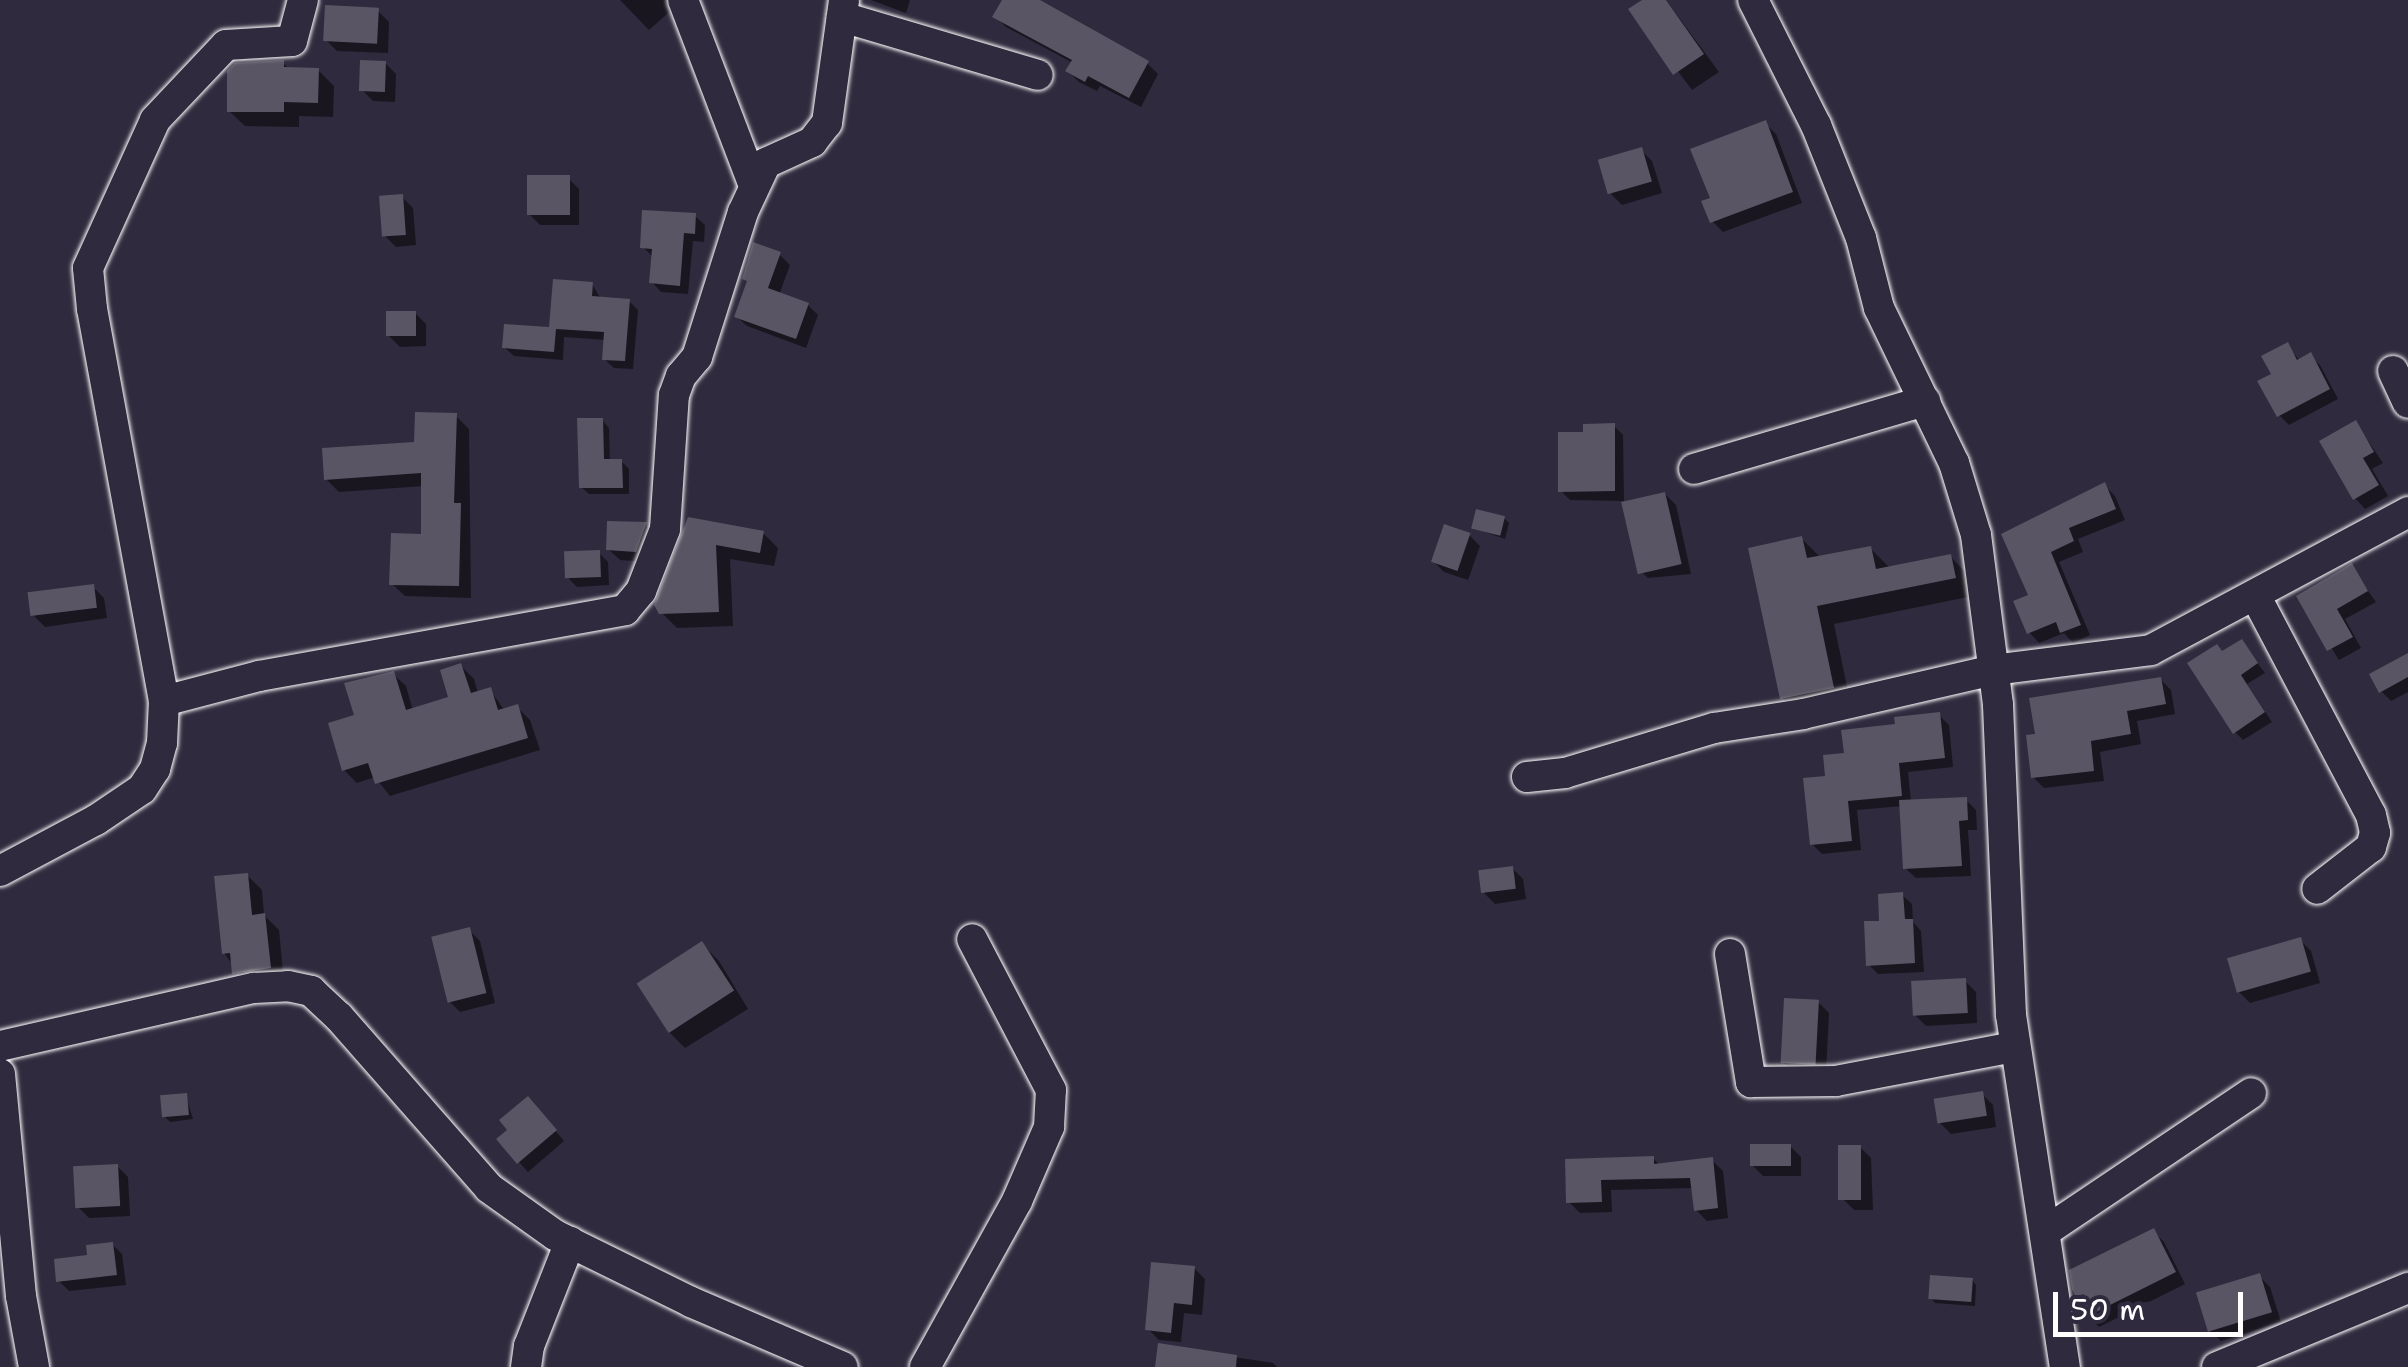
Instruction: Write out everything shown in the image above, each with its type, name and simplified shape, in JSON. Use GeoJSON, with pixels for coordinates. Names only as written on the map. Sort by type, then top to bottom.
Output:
{"type":"FeatureCollection","features":[{"type":"Feature","properties":{"kind":"street"},"geometry":{"type":"LineString","coordinates":[[0,870],[96,820],[142,789],[158,756],[164,701],[92,309],[88,268],[155,120],[226,45],[292,41],[303,0]]}},
{"type":"Feature","properties":{"kind":"street"},"geometry":{"type":"LineString","coordinates":[[684,0],[754,186]]}},
{"type":"Feature","properties":{"kind":"street"},"geometry":{"type":"LineString","coordinates":[[1753,0],[1816,126],[1861,238],[1879,308],[1954,463],[1976,535],[1993,670],[2015,1047],[2065,1367]]}},
{"type":"Feature","properties":{"kind":"street"},"geometry":{"type":"LineString","coordinates":[[164,701],[260,676],[625,610],[641,591],[666,529],[674,395],[681,376],[697,357],[754,186],[766,162],[812,142],[827,123],[843,9],[1038,75]]}},
{"type":"Feature","properties":{"kind":"street"},"geometry":{"type":"LineString","coordinates":[[2392,371],[2408,404]]}},
{"type":"Feature","properties":{"kind":"street"},"geometry":{"type":"LineString","coordinates":[[1694,469],[1925,401]]}},
{"type":"Feature","properties":{"kind":"street"},"geometry":{"type":"LineString","coordinates":[[1527,777],[1565,773],[1714,728],[1803,714],[1993,670],[2151,650],[2408,512]]}},
{"type":"Feature","properties":{"kind":"street"},"geometry":{"type":"LineString","coordinates":[[2256,597],[2371,815],[2371,846],[2317,889]]}},
{"type":"Feature","properties":{"kind":"street"},"geometry":{"type":"LineString","coordinates":[[925,1367],[1017,1202],[1049,1127],[1051,1090],[972,938]]}},
{"type":"Feature","properties":{"kind":"street"},"geometry":{"type":"LineString","coordinates":[[1730,954],[1750,1082],[1836,1081],[2015,1047]]}},
{"type":"Feature","properties":{"kind":"street"},"geometry":{"type":"LineString","coordinates":[[0,1046],[254,988],[288,986],[310,991],[339,1017],[489,1188],[570,1242],[691,1302],[844,1367]]}},
{"type":"Feature","properties":{"kind":"street"},"geometry":{"type":"LineString","coordinates":[[0,1074],[8,1252],[34,1367]]}},
{"type":"Feature","properties":{"kind":"street"},"geometry":{"type":"LineString","coordinates":[[2046,1231],[2251,1094]]}},
{"type":"Feature","properties":{"kind":"street"},"geometry":{"type":"LineString","coordinates":[[526,1367],[529,1346],[570,1242]]}},
{"type":"Feature","properties":{"kind":"street"},"geometry":{"type":"LineString","coordinates":[[2217,1367],[2408,1288]]}},
{"type":"Feature","properties":{"kind":"building"},"geometry":{"type":"Polygon","coordinates":[[[1002,0],[1040,0],[1149,61],[1129,98],[1088,76],[1085,82],[1065,71],[1072,60],[992,17],[1002,0]]]}},
{"type":"Feature","properties":{"kind":"building"},"geometry":{"type":"Polygon","coordinates":[[[1642,0],[1666,0],[1704,54],[1673,75],[1628,9],[1642,0]]]}},
{"type":"Feature","properties":{"kind":"building"},"geometry":{"type":"Polygon","coordinates":[[[325,5],[379,8],[377,44],[323,41],[325,5]]]}},
{"type":"Feature","properties":{"kind":"building"},"geometry":{"type":"Polygon","coordinates":[[[284,60],[284,67],[319,68],[318,103],[284,102],[284,112],[227,112],[227,71],[235,63],[284,60]]]}},
{"type":"Feature","properties":{"kind":"building"},"geometry":{"type":"Polygon","coordinates":[[[360,60],[386,61],[385,92],[359,91],[360,60]]]}},
{"type":"Feature","properties":{"kind":"building"},"geometry":{"type":"Polygon","coordinates":[[[1766,120],[1793,192],[1710,223],[1701,201],[1710,198],[1690,149],[1766,120]]]}},
{"type":"Feature","properties":{"kind":"building"},"geometry":{"type":"Polygon","coordinates":[[[1642,147],[1652,182],[1608,194],[1598,160],[1642,147]]]}},
{"type":"Feature","properties":{"kind":"building"},"geometry":{"type":"Polygon","coordinates":[[[527,175],[570,175],[570,215],[527,215],[527,175]]]}},
{"type":"Feature","properties":{"kind":"building"},"geometry":{"type":"Polygon","coordinates":[[[403,194],[406,235],[382,237],[379,196],[403,194]]]}},
{"type":"Feature","properties":{"kind":"building"},"geometry":{"type":"Polygon","coordinates":[[[642,210],[696,213],[695,234],[684,233],[680,286],[649,283],[652,249],[640,248],[642,210]]]}},
{"type":"Feature","properties":{"kind":"building"},"geometry":{"type":"Polygon","coordinates":[[[753,242],[781,252],[768,288],[809,303],[796,339],[734,317],[747,281],[742,279],[753,242]]]}},
{"type":"Feature","properties":{"kind":"building"},"geometry":{"type":"Polygon","coordinates":[[[553,279],[593,282],[592,296],[630,299],[625,361],[602,360],[604,332],[556,329],[554,352],[502,348],[504,324],[549,327],[553,279]]]}},
{"type":"Feature","properties":{"kind":"building"},"geometry":{"type":"Polygon","coordinates":[[[386,311],[416,311],[416,336],[386,336],[386,311]]]}},
{"type":"Feature","properties":{"kind":"building"},"geometry":{"type":"Polygon","coordinates":[[[2288,342],[2297,360],[2311,352],[2330,389],[2277,417],[2257,381],[2271,374],[2261,356],[2288,342]]]}},
{"type":"Feature","properties":{"kind":"building"},"geometry":{"type":"Polygon","coordinates":[[[415,412],[457,413],[454,503],[461,503],[459,586],[389,585],[391,533],[421,534],[421,473],[324,480],[322,448],[414,442],[415,412]]]}},
{"type":"Feature","properties":{"kind":"building"},"geometry":{"type":"Polygon","coordinates":[[[577,418],[603,418],[604,459],[622,459],[623,488],[579,488],[577,418]]]}},
{"type":"Feature","properties":{"kind":"building"},"geometry":{"type":"Polygon","coordinates":[[[2356,420],[2374,452],[2363,458],[2379,485],[2353,500],[2319,441],[2356,420]]]}},
{"type":"Feature","properties":{"kind":"building"},"geometry":{"type":"Polygon","coordinates":[[[1615,423],[1615,491],[1558,492],[1558,432],[1583,432],[1583,424],[1615,423]]]}},
{"type":"Feature","properties":{"kind":"building"},"geometry":{"type":"Polygon","coordinates":[[[2105,482],[2116,509],[2069,528],[2074,541],[2051,552],[2081,625],[2060,633],[2056,622],[2027,634],[2013,601],[2028,595],[2001,534],[2105,482]]]}},
{"type":"Feature","properties":{"kind":"building"},"geometry":{"type":"Polygon","coordinates":[[[1665,492],[1682,564],[1638,574],[1621,502],[1665,492]]]}},
{"type":"Feature","properties":{"kind":"building"},"geometry":{"type":"Polygon","coordinates":[[[1476,509],[1505,516],[1500,536],[1471,528],[1476,509]]]}},
{"type":"Feature","properties":{"kind":"building"},"geometry":{"type":"Polygon","coordinates":[[[688,517],[764,531],[760,553],[716,545],[719,612],[659,614],[654,605],[688,517]]]}},
{"type":"Feature","properties":{"kind":"building"},"geometry":{"type":"Polygon","coordinates":[[[607,521],[647,522],[636,552],[606,550],[607,521]]]}},
{"type":"Feature","properties":{"kind":"building"},"geometry":{"type":"Polygon","coordinates":[[[1444,524],[1470,533],[1457,571],[1431,562],[1444,524]]]}},
{"type":"Feature","properties":{"kind":"building"},"geometry":{"type":"Polygon","coordinates":[[[1802,536],[1807,558],[1871,546],[1876,569],[1951,554],[1956,578],[1817,606],[1834,688],[1780,699],[1748,548],[1802,536]]]}},
{"type":"Feature","properties":{"kind":"building"},"geometry":{"type":"Polygon","coordinates":[[[600,550],[601,577],[565,578],[564,551],[600,550]]]}},
{"type":"Feature","properties":{"kind":"building"},"geometry":{"type":"Polygon","coordinates":[[[2352,563],[2368,591],[2337,609],[2353,637],[2327,651],[2296,596],[2352,563]]]}},
{"type":"Feature","properties":{"kind":"building"},"geometry":{"type":"Polygon","coordinates":[[[94,584],[97,608],[30,616],[27,592],[94,584]]]}},
{"type":"Feature","properties":{"kind":"building"},"geometry":{"type":"Polygon","coordinates":[[[2242,639],[2258,663],[2241,675],[2265,712],[2233,734],[2187,663],[2217,644],[2222,651],[2242,639]]]}},
{"type":"Feature","properties":{"kind":"building"},"geometry":{"type":"Polygon","coordinates":[[[2408,653],[2408,677],[2379,693],[2369,674],[2408,653]]]}},
{"type":"Feature","properties":{"kind":"building"},"geometry":{"type":"Polygon","coordinates":[[[461,663],[471,693],[491,687],[498,710],[518,704],[528,738],[375,784],[368,763],[342,771],[328,723],[354,715],[344,683],[394,671],[406,710],[448,697],[440,670],[461,663]]]}},
{"type":"Feature","properties":{"kind":"building"},"geometry":{"type":"Polygon","coordinates":[[[2161,677],[2166,704],[2127,711],[2131,734],[2091,741],[2094,771],[2031,778],[2026,735],[2035,734],[2029,698],[2161,677]]]}},
{"type":"Feature","properties":{"kind":"building"},"geometry":{"type":"Polygon","coordinates":[[[1940,712],[1945,758],[1899,763],[1902,796],[1848,801],[1852,841],[1810,845],[1803,778],[1825,776],[1823,755],[1844,753],[1841,730],[1895,724],[1894,717],[1940,712]]]}},
{"type":"Feature","properties":{"kind":"building"},"geometry":{"type":"Polygon","coordinates":[[[1967,797],[1968,820],[1959,821],[1962,866],[1903,869],[1899,800],[1967,797]]]}},
{"type":"Feature","properties":{"kind":"building"},"geometry":{"type":"Polygon","coordinates":[[[1513,866],[1516,889],[1481,893],[1478,870],[1513,866]]]}},
{"type":"Feature","properties":{"kind":"building"},"geometry":{"type":"Polygon","coordinates":[[[248,873],[252,915],[265,913],[271,968],[232,974],[230,953],[222,954],[214,876],[248,873]]]}},
{"type":"Feature","properties":{"kind":"building"},"geometry":{"type":"Polygon","coordinates":[[[1903,892],[1905,919],[1913,919],[1915,963],[1866,966],[1864,921],[1879,921],[1878,894],[1903,892]]]}},
{"type":"Feature","properties":{"kind":"building"},"geometry":{"type":"Polygon","coordinates":[[[470,927],[486,993],[448,1003],[431,937],[470,927]]]}},
{"type":"Feature","properties":{"kind":"building"},"geometry":{"type":"Polygon","coordinates":[[[2301,937],[2311,972],[2237,993],[2227,958],[2301,937]]]}},
{"type":"Feature","properties":{"kind":"building"},"geometry":{"type":"Polygon","coordinates":[[[702,941],[734,990],[669,1033],[637,983],[702,941]]]}},
{"type":"Feature","properties":{"kind":"building"},"geometry":{"type":"Polygon","coordinates":[[[1966,978],[1968,1013],[1913,1016],[1911,981],[1966,978]]]}},
{"type":"Feature","properties":{"kind":"building"},"geometry":{"type":"Polygon","coordinates":[[[1784,998],[1819,1000],[1816,1065],[1781,1063],[1784,998]]]}},
{"type":"Feature","properties":{"kind":"building"},"geometry":{"type":"Polygon","coordinates":[[[1983,1091],[1987,1116],[1938,1124],[1934,1099],[1983,1091]]]}},
{"type":"Feature","properties":{"kind":"building"},"geometry":{"type":"Polygon","coordinates":[[[187,1093],[189,1115],[162,1117],[160,1095],[187,1093]]]}},
{"type":"Feature","properties":{"kind":"building"},"geometry":{"type":"Polygon","coordinates":[[[528,1096],[557,1130],[517,1164],[496,1139],[507,1130],[499,1120],[528,1096]]]}},
{"type":"Feature","properties":{"kind":"building"},"geometry":{"type":"Polygon","coordinates":[[[1750,1144],[1791,1144],[1791,1166],[1750,1166],[1750,1144]]]}},
{"type":"Feature","properties":{"kind":"building"},"geometry":{"type":"Polygon","coordinates":[[[1838,1145],[1861,1145],[1861,1200],[1838,1200],[1838,1145]]]}},
{"type":"Feature","properties":{"kind":"building"},"geometry":{"type":"Polygon","coordinates":[[[1654,1156],[1654,1164],[1713,1157],[1718,1208],[1694,1211],[1690,1178],[1601,1180],[1602,1202],[1566,1203],[1565,1159],[1654,1156]]]}},
{"type":"Feature","properties":{"kind":"building"},"geometry":{"type":"Polygon","coordinates":[[[118,1164],[120,1206],[75,1208],[73,1166],[118,1164]]]}},
{"type":"Feature","properties":{"kind":"building"},"geometry":{"type":"Polygon","coordinates":[[[2154,1228],[2176,1272],[2086,1317],[2072,1289],[2069,1270],[2154,1228]]]}},
{"type":"Feature","properties":{"kind":"building"},"geometry":{"type":"Polygon","coordinates":[[[113,1242],[117,1275],[56,1282],[54,1259],[87,1255],[86,1245],[113,1242]]]}},
{"type":"Feature","properties":{"kind":"building"},"geometry":{"type":"Polygon","coordinates":[[[1151,1262],[1195,1266],[1192,1305],[1174,1303],[1171,1333],[1145,1330],[1151,1262]]]}},
{"type":"Feature","properties":{"kind":"building"},"geometry":{"type":"Polygon","coordinates":[[[2260,1273],[2272,1312],[2208,1332],[2196,1293],[2260,1273]]]}},
{"type":"Feature","properties":{"kind":"building"},"geometry":{"type":"Polygon","coordinates":[[[1930,1275],[1973,1278],[1971,1302],[1928,1299],[1930,1275]]]}},
{"type":"Feature","properties":{"kind":"building"},"geometry":{"type":"Polygon","coordinates":[[[1158,1343],[1237,1355],[1236,1367],[1155,1367],[1158,1343]]]}}]}
